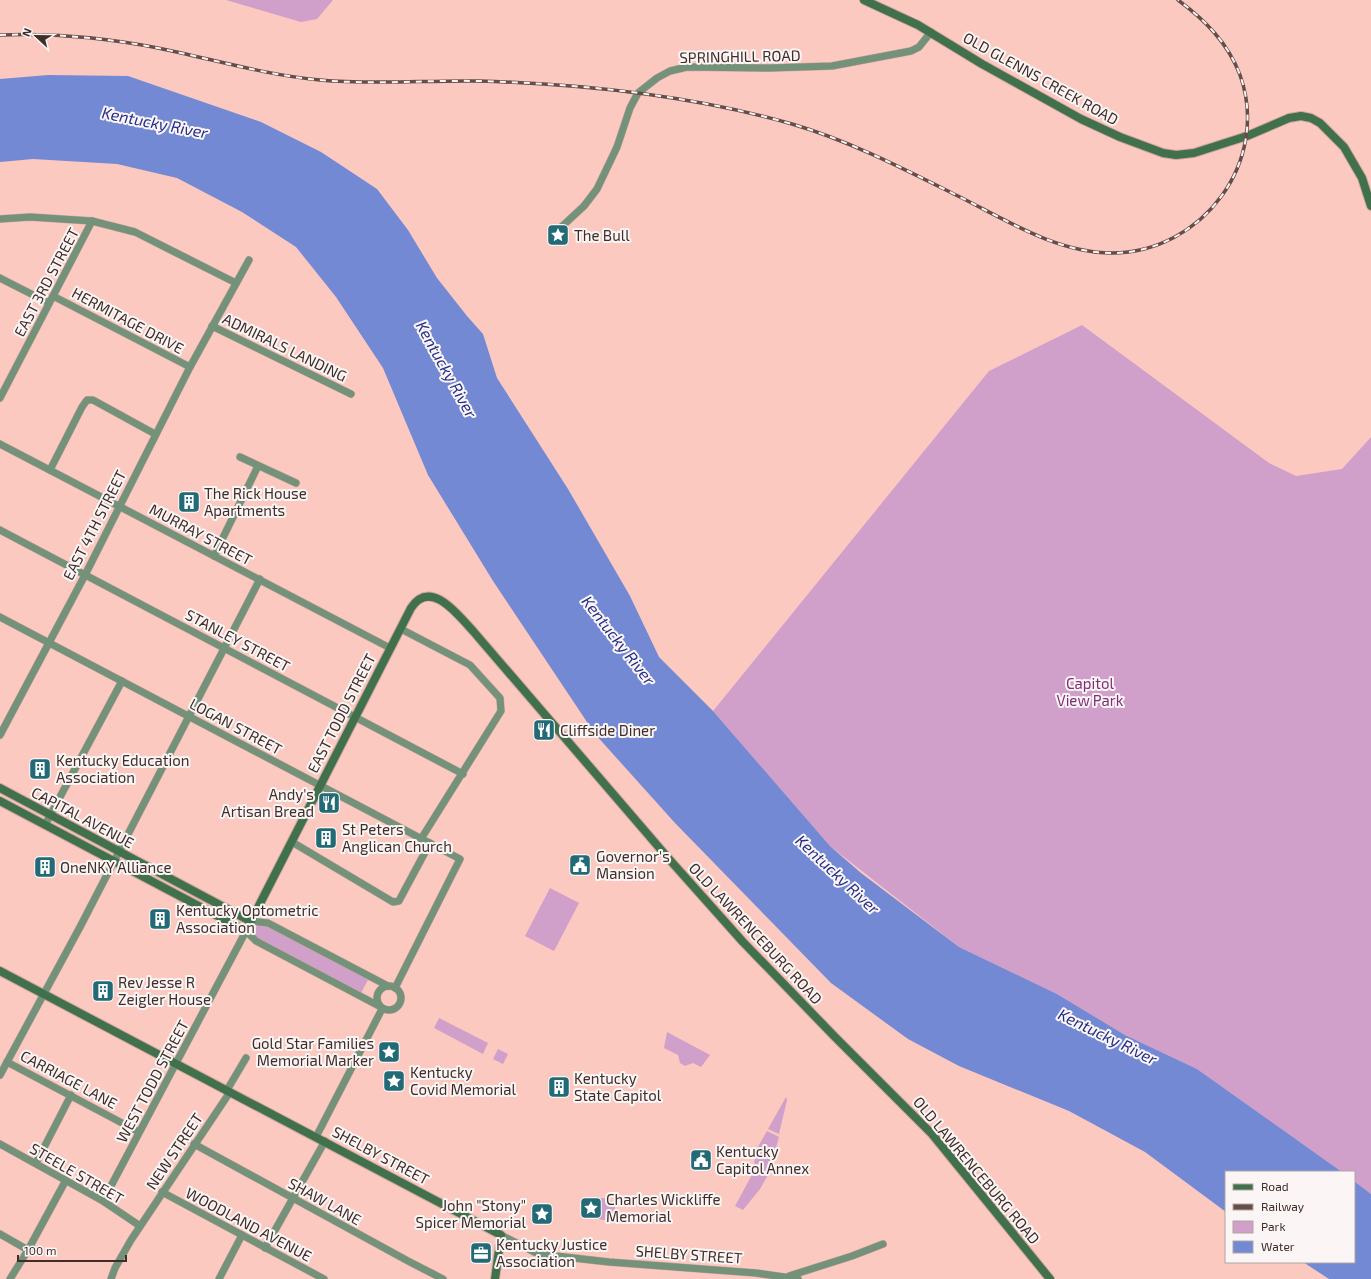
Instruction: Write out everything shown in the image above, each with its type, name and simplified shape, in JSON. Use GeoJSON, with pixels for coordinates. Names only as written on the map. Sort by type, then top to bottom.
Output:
{"type":"FeatureCollection","features":[{"type":"Feature","properties":{"kind":"main road","name":"OLD GLENNS CREEK ROAD"},"geometry":{"type":"LineString","coordinates":[[864,0],[930,32],[1081,119],[1120,137],[1171,155],[1188,154],[1211,148],[1247,136],[1291,117],[1311,118],[1320,123],[1344,148],[1362,178],[1371,206]]}},
{"type":"Feature","properties":{"kind":"main road","name":"EAST TODD STREET"},"geometry":{"type":"LineString","coordinates":[[246,931],[354,717],[414,605],[422,597],[428,596],[445,603]]}},
{"type":"Feature","properties":{"kind":"main road","name":"OLD LAWRENCEBURG ROAD"},"geometry":{"type":"LineString","coordinates":[[445,603],[473,631],[669,859],[743,942],[932,1134],[1050,1279]]}},
{"type":"Feature","properties":{"kind":"main road","name":"CAPITAL AVENUE"},"geometry":{"type":"LineString","coordinates":[[0,788],[50,816],[250,921]]}},
{"type":"Feature","properties":{"kind":"main road","name":"CAPITAL AVENUE"},"geometry":{"type":"LineString","coordinates":[[0,801],[246,931]]}},
{"type":"Feature","properties":{"kind":"main road","name":"SHELBY STREET"},"geometry":{"type":"LineString","coordinates":[[0,971],[501,1235]]}},
{"type":"Feature","properties":{"kind":"main road"},"geometry":{"type":"LineString","coordinates":[[495,1279],[501,1235]]}},
{"type":"Feature","properties":{"kind":"street","name":"SPRINGHILL ROAD"},"geometry":{"type":"LineString","coordinates":[[557,231],[584,206],[597,189],[617,147],[630,108],[638,93],[657,78],[670,71],[687,68],[777,68],[832,66],[911,51],[919,47],[930,32]]}},
{"type":"Feature","properties":{"kind":"street"},"geometry":{"type":"LineString","coordinates":[[0,219],[30,217],[92,221],[135,232],[236,283]]}},
{"type":"Feature","properties":{"kind":"street","name":"EAST 3RD STREET"},"geometry":{"type":"LineString","coordinates":[[0,398],[92,221]]}},
{"type":"Feature","properties":{"kind":"street","name":"ADMIRALS LANDING"},"geometry":{"type":"LineString","coordinates":[[249,260],[212,326],[351,394]]}},
{"type":"Feature","properties":{"kind":"street"},"geometry":{"type":"LineString","coordinates":[[0,278],[49,304]]}},
{"type":"Feature","properties":{"kind":"street","name":"HERMITAGE DRIVE"},"geometry":{"type":"LineString","coordinates":[[53,296],[190,367]]}},
{"type":"Feature","properties":{"kind":"street","name":"EAST 4TH STREET"},"geometry":{"type":"LineString","coordinates":[[0,735],[85,575],[155,434],[212,326]]}},
{"type":"Feature","properties":{"kind":"street"},"geometry":{"type":"LineString","coordinates":[[50,470],[82,407],[88,400],[93,400],[155,434]]}},
{"type":"Feature","properties":{"kind":"street","name":"MURRAY STREET"},"geometry":{"type":"LineString","coordinates":[[0,444],[390,648]]}},
{"type":"Feature","properties":{"kind":"street"},"geometry":{"type":"LineString","coordinates":[[240,457],[296,483]]}},
{"type":"Feature","properties":{"kind":"street"},"geometry":{"type":"LineString","coordinates":[[214,556],[258,466]]}},
{"type":"Feature","properties":{"kind":"street","name":"STANLEY STREET"},"geometry":{"type":"LineString","coordinates":[[0,530],[463,774]]}},
{"type":"Feature","properties":{"kind":"street"},"geometry":{"type":"LineString","coordinates":[[0,1075],[108,873],[260,580]]}},
{"type":"Feature","properties":{"kind":"street","name":"LOGAN STREET"},"geometry":{"type":"LineString","coordinates":[[1,620],[122,681],[460,859],[391,987]]}},
{"type":"Feature","properties":{"kind":"street"},"geometry":{"type":"LineString","coordinates":[[400,629],[470,665],[500,698],[501,711],[421,839]]}},
{"type":"Feature","properties":{"kind":"street"},"geometry":{"type":"LineString","coordinates":[[45,825],[122,681]]}},
{"type":"Feature","properties":{"kind":"street"},"geometry":{"type":"LineString","coordinates":[[292,842],[393,902],[399,901],[402,897],[430,844]]}},
{"type":"Feature","properties":{"kind":"street","name":"CAPITAL AVENUE"},"geometry":{"type":"LineString","coordinates":[[250,921],[268,923],[391,987]]}},
{"type":"Feature","properties":{"kind":"street","name":"CAPITAL AVENUE"},"geometry":{"type":"LineString","coordinates":[[246,931],[256,941],[381,1007]]}},
{"type":"Feature","properties":{"kind":"street","name":"WEST TODD STREET"},"geometry":{"type":"LineString","coordinates":[[103,1201],[246,931]]}},
{"type":"Feature","properties":{"kind":"street"},"geometry":{"type":"LineString","coordinates":[[316,1137],[378,1018],[381,1007],[377,995],[381,989],[391,987],[400,995],[399,1005],[391,1010],[381,1007]]}},
{"type":"Feature","properties":{"kind":"street","name":"NEW STREET"},"geometry":{"type":"LineString","coordinates":[[111,1279],[121,1258],[140,1226],[228,1091],[246,1058]]}},
{"type":"Feature","properties":{"kind":"street","name":"CARRIAGE LANE"},"geometry":{"type":"LineString","coordinates":[[7,1062],[140,1132]]}},
{"type":"Feature","properties":{"kind":"street"},"geometry":{"type":"LineString","coordinates":[[36,1163],[71,1095]]}},
{"type":"Feature","properties":{"kind":"street"},"geometry":{"type":"LineString","coordinates":[[265,1248],[325,1142]]}},
{"type":"Feature","properties":{"kind":"street","name":"STEELE STREET"},"geometry":{"type":"LineString","coordinates":[[0,1144],[103,1201],[140,1226]]}},
{"type":"Feature","properties":{"kind":"street","name":"SHAW LANE"},"geometry":{"type":"LineString","coordinates":[[194,1144],[444,1279]]}},
{"type":"Feature","properties":{"kind":"street"},"geometry":{"type":"LineString","coordinates":[[10,1279],[28,1250],[66,1180]]}},
{"type":"Feature","properties":{"kind":"street","name":"WOODLAND AVENUE"},"geometry":{"type":"LineString","coordinates":[[162,1192],[324,1279]]}},
{"type":"Feature","properties":{"kind":"street"},"geometry":{"type":"LineString","coordinates":[[0,1234],[28,1250]]}},
{"type":"Feature","properties":{"kind":"street","name":"SHELBY STREET"},"geometry":{"type":"LineString","coordinates":[[501,1235],[534,1252],[547,1255],[798,1279]]}},
{"type":"Feature","properties":{"kind":"street"},"geometry":{"type":"LineString","coordinates":[[219,1279],[242,1236]]}},
{"type":"Feature","properties":{"kind":"street"},"geometry":{"type":"LineString","coordinates":[[787,1277],[858,1254],[883,1244]]}},
{"type":"Feature","properties":{"kind":"green space"},"geometry":{"type":"Polygon","coordinates":[[[226,0],[333,0],[317,19],[301,22],[226,0]]]}},
{"type":"Feature","properties":{"kind":"green space","name":"Capitol View Park"},"geometry":{"type":"Polygon","coordinates":[[[1082,325],[1269,463],[1296,476],[1342,469],[1371,437],[1371,1194],[1355,1182],[1355,1171],[1341,1171],[1197,1069],[1125,1035],[1057,994],[959,947],[830,846],[713,711],[989,371],[1082,325]]]}},
{"type":"Feature","properties":{"kind":"green space"},"geometry":{"type":"Polygon","coordinates":[[[550,888],[579,903],[554,951],[525,936],[550,888]]]}},
{"type":"Feature","properties":{"kind":"green space"},"geometry":{"type":"Polygon","coordinates":[[[262,923],[369,978],[361,993],[257,939],[253,934],[254,928],[262,923]]]}},
{"type":"Feature","properties":{"kind":"green space"},"geometry":{"type":"Polygon","coordinates":[[[439,1018],[488,1043],[483,1054],[434,1028],[439,1018]]]}},
{"type":"Feature","properties":{"kind":"green space"},"geometry":{"type":"Polygon","coordinates":[[[667,1032],[710,1055],[701,1067],[693,1063],[685,1066],[680,1063],[678,1055],[664,1048],[667,1032]]]}},
{"type":"Feature","properties":{"kind":"green space"},"geometry":{"type":"Polygon","coordinates":[[[498,1049],[508,1054],[503,1064],[493,1059],[498,1049]]]}},
{"type":"Feature","properties":{"kind":"green space"},"geometry":{"type":"Polygon","coordinates":[[[786,1097],[787,1100],[779,1134],[768,1129],[786,1097]]]}},
{"type":"Feature","properties":{"kind":"green space"},"geometry":{"type":"Polygon","coordinates":[[[767,1131],[779,1137],[769,1173],[760,1189],[743,1210],[735,1206],[754,1171],[755,1152],[767,1131]]]}},
{"type":"Feature","properties":{"kind":"green space"},"geometry":{"type":"Polygon","coordinates":[[[604,1198],[612,1201],[615,1209],[612,1217],[604,1220],[596,1217],[593,1209],[596,1201],[604,1198]]]}},
{"type":"Feature","properties":{"kind":"water","name":"Kentucky River"},"geometry":{"type":"Polygon","coordinates":[[[48,75],[128,76],[261,122],[321,152],[377,189],[408,230],[437,278],[483,334],[497,378],[568,489],[630,596],[659,657],[713,711],[830,846],[861,873],[959,947],[1057,994],[1125,1035],[1197,1069],[1341,1171],[1225,1171],[1225,1211],[1145,1152],[1069,1111],[959,1066],[908,1039],[831,983],[675,823],[595,734],[493,581],[428,475],[383,368],[336,297],[296,247],[242,212],[177,178],[117,164],[33,159],[0,162],[0,79],[48,75]]]}},
{"type":"Feature","properties":{"kind":"water"},"geometry":{"type":"Polygon","coordinates":[[[1355,1182],[1371,1194],[1371,1279],[1329,1279],[1305,1263],[1355,1263],[1355,1182]]]}},
{"type":"Feature","properties":{"kind":"railway"},"geometry":{"type":"LineString","coordinates":[[0,35],[60,36],[119,41],[299,78],[360,82],[479,81],[558,85],[637,93],[715,105],[754,114],[814,131],[856,147],[897,166],[1032,234],[1071,247],[1092,252],[1112,253],[1145,249],[1174,237],[1200,219],[1221,196],[1237,169],[1246,139],[1247,107],[1240,75],[1235,63],[1215,33],[1178,0]]}},
{"type":"Feature","properties":{"kind":"place","name":"The Bull"},"geometry":{"type":"Point","coordinates":[558,235]}},
{"type":"Feature","properties":{"kind":"place","name":"The Rick House Apartments"},"geometry":{"type":"Point","coordinates":[189,502]}},
{"type":"Feature","properties":{"kind":"place","name":"Cliffside Diner"},"geometry":{"type":"Point","coordinates":[544,730]}},
{"type":"Feature","properties":{"kind":"place","name":"Kentucky Education Association"},"geometry":{"type":"Point","coordinates":[40,769]}},
{"type":"Feature","properties":{"kind":"place","name":"Andy's Artisan Bread"},"geometry":{"type":"Point","coordinates":[329,803]}},
{"type":"Feature","properties":{"kind":"place","name":"St Peters Anglican Church"},"geometry":{"type":"Point","coordinates":[326,838]}},
{"type":"Feature","properties":{"kind":"place","name":"Governor's Mansion"},"geometry":{"type":"Point","coordinates":[580,865]}},
{"type":"Feature","properties":{"kind":"place","name":"OneNKY Alliance"},"geometry":{"type":"Point","coordinates":[45,867]}},
{"type":"Feature","properties":{"kind":"place","name":"Kentucky Optometric Association"},"geometry":{"type":"Point","coordinates":[160,919]}},
{"type":"Feature","properties":{"kind":"place","name":"Rev Jesse R Zeigler House"},"geometry":{"type":"Point","coordinates":[103,991]}},
{"type":"Feature","properties":{"kind":"place","name":"Gold Star Families Memorial Marker"},"geometry":{"type":"Point","coordinates":[389,1052]}},
{"type":"Feature","properties":{"kind":"place","name":"Kentucky Covid Memorial"},"geometry":{"type":"Point","coordinates":[394,1081]}},
{"type":"Feature","properties":{"kind":"place","name":"Kentucky State Capitol"},"geometry":{"type":"Point","coordinates":[559,1087]}},
{"type":"Feature","properties":{"kind":"place","name":"Kentucky Capitol Annex"},"geometry":{"type":"Point","coordinates":[701,1160]}},
{"type":"Feature","properties":{"kind":"place","name":"Charles Wickliffe Memorial"},"geometry":{"type":"Point","coordinates":[591,1208]}},
{"type":"Feature","properties":{"kind":"place","name":"John \"Stony\" Spicer Memorial"},"geometry":{"type":"Point","coordinates":[542,1214]}},
{"type":"Feature","properties":{"kind":"place","name":"Kentucky Justice Association"},"geometry":{"type":"Point","coordinates":[481,1253]}}]}
